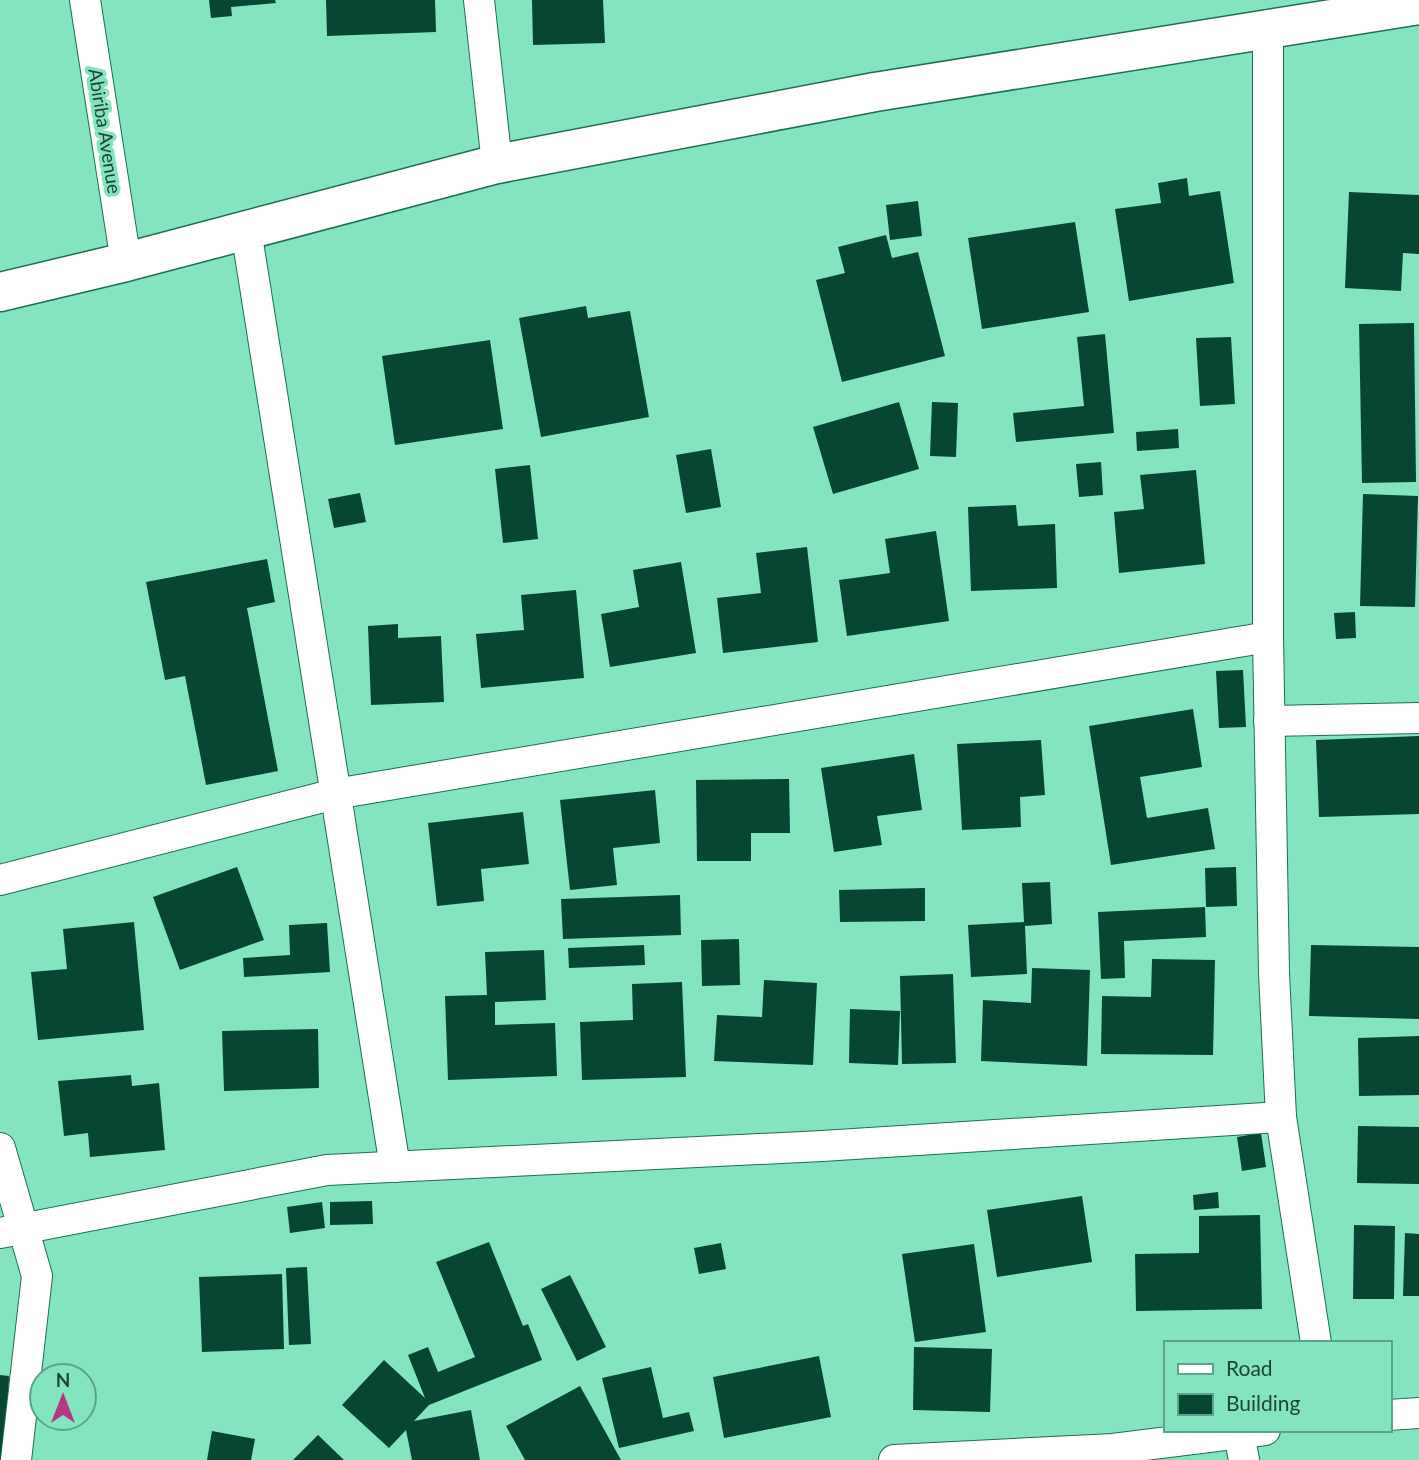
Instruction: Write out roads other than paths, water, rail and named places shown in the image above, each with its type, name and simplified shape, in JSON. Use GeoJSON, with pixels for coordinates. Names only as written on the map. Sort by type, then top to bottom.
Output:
{"type":"FeatureCollection","features":[{"type":"Feature","properties":{"kind":"main road"},"geometry":{"type":"LineString","coordinates":[[0,292],[126,262],[497,164],[875,92],[1268,29],[1309,11],[1419,5]]}},
{"type":"Feature","properties":{"kind":"street","name":"Abiriba Avenue"},"geometry":{"type":"LineString","coordinates":[[85,0],[126,262]]}},
{"type":"Feature","properties":{"kind":"street"},"geometry":{"type":"LineString","coordinates":[[479,0],[497,164]]}},
{"type":"Feature","properties":{"kind":"street"},"geometry":{"type":"LineString","coordinates":[[1268,29],[1268,637],[1273,973],[1281,1117],[1316,1341]]}},
{"type":"Feature","properties":{"kind":"street"},"geometry":{"type":"LineString","coordinates":[[246,230],[395,1167]]}},
{"type":"Feature","properties":{"kind":"street"},"geometry":{"type":"LineString","coordinates":[[0,880],[335,794],[1268,637]]}},
{"type":"Feature","properties":{"kind":"street"},"geometry":{"type":"LineString","coordinates":[[1269,721],[1419,718]]}},
{"type":"Feature","properties":{"kind":"street"},"geometry":{"type":"LineString","coordinates":[[12,1231],[327,1170],[822,1146],[1281,1117]]}},
{"type":"Feature","properties":{"kind":"street"},"geometry":{"type":"LineString","coordinates":[[0,1148],[12,1231],[37,1276],[16,1460]]}},
{"type":"Feature","properties":{"kind":"street"},"geometry":{"type":"LineString","coordinates":[[1391,1415],[1419,1413]]}},
{"type":"Feature","properties":{"kind":"street"},"geometry":{"type":"LineString","coordinates":[[894,1460],[1250,1442]]}}]}
